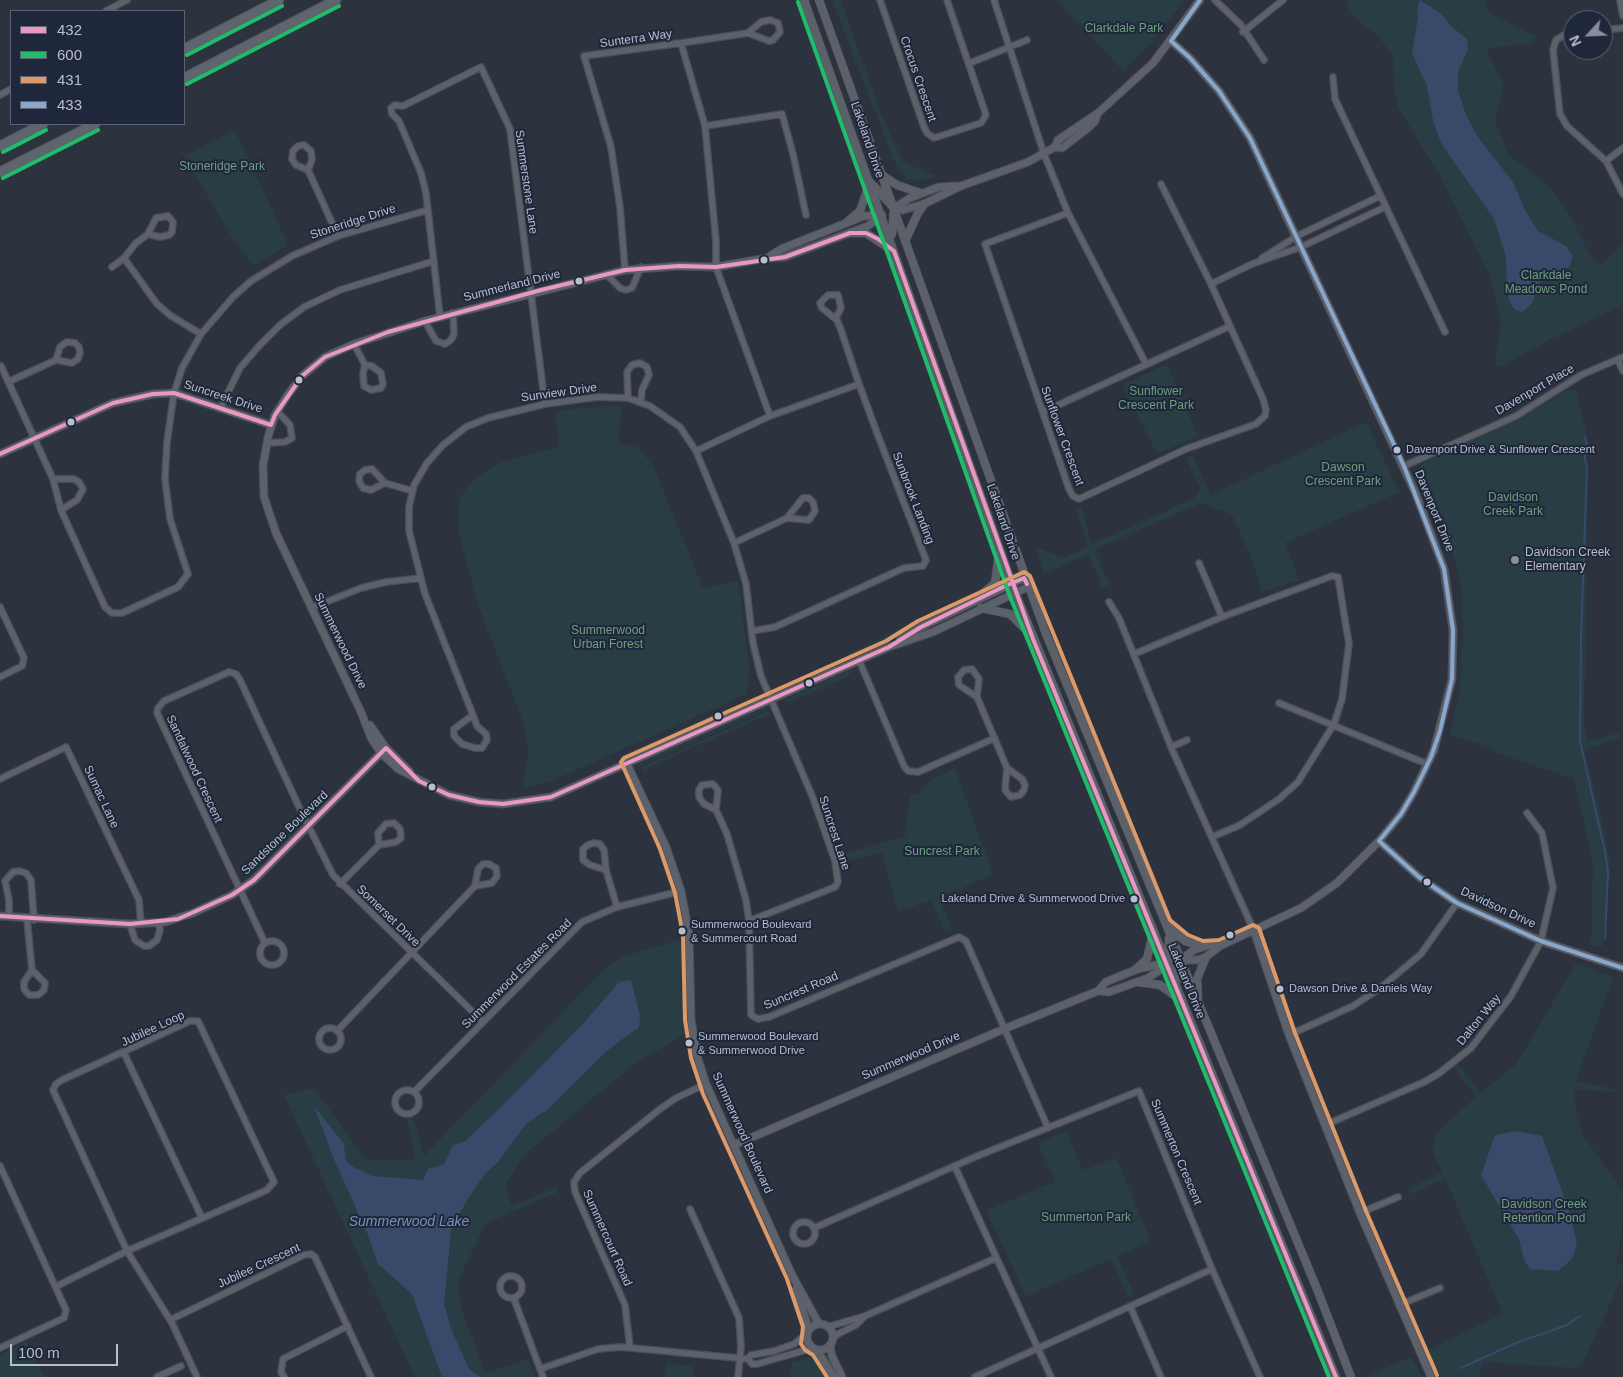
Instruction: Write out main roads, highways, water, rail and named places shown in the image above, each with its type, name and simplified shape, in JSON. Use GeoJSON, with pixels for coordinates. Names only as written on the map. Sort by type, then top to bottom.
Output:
{"type":"FeatureCollection","features":[{"type":"Feature","properties":{"kind":"main road"},"geometry":{"type":"LineString","coordinates":[[185,48],[279,0]]}},
{"type":"Feature","properties":{"kind":"main road"},"geometry":{"type":"LineString","coordinates":[[185,77],[336,0]]}},
{"type":"Feature","properties":{"kind":"main road","name":"Lakeland Drive"},"geometry":{"type":"LineString","coordinates":[[804,0],[1033,639],[1336,1377]]}},
{"type":"Feature","properties":{"kind":"main road","name":"Lakeland Drive"},"geometry":{"type":"LineString","coordinates":[[820,0],[1024,578],[1351,1377]]}},
{"type":"Feature","properties":{"kind":"main road"},"geometry":{"type":"LineString","coordinates":[[0,146],[41,125]]}},
{"type":"Feature","properties":{"kind":"main road"},"geometry":{"type":"LineString","coordinates":[[0,172],[93,125]]}},
{"type":"Feature","properties":{"kind":"main road"},"geometry":{"type":"LineString","coordinates":[[882,175],[897,185],[920,193]]}},
{"type":"Feature","properties":{"kind":"main road"},"geometry":{"type":"LineString","coordinates":[[882,175],[886,200],[882,215],[906,241],[918,212],[924,204]]}},
{"type":"Feature","properties":{"kind":"main road"},"geometry":{"type":"LineString","coordinates":[[846,223],[860,211],[870,182],[894,208],[891,226],[894,251]]}},
{"type":"Feature","properties":{"kind":"main road"},"geometry":{"type":"LineString","coordinates":[[850,233],[866,233],[894,251]]}},
{"type":"Feature","properties":{"kind":"main road"},"geometry":{"type":"LineString","coordinates":[[978,598],[995,583],[999,568],[999,546]]}},
{"type":"Feature","properties":{"kind":"main road"},"geometry":{"type":"LineString","coordinates":[[982,608],[1010,614],[1033,639]]}},
{"type":"Feature","properties":{"kind":"main road"},"geometry":{"type":"LineString","coordinates":[[1166,924],[1185,941],[1202,947]]}},
{"type":"Feature","properties":{"kind":"main road"},"geometry":{"type":"LineString","coordinates":[[1166,924],[1170,951],[1167,965],[1178,973],[1192,990]]}},
{"type":"Feature","properties":{"kind":"main road"},"geometry":{"type":"LineString","coordinates":[[1154,931],[1180,960],[1178,973],[1179,992]]}},
{"type":"Feature","properties":{"kind":"main road"},"geometry":{"type":"LineString","coordinates":[[1135,970],[1147,959],[1154,931]]}},
{"type":"Feature","properties":{"kind":"main road"},"geometry":{"type":"LineString","coordinates":[[1199,1007],[1197,979],[1206,957]]}},
{"type":"Feature","properties":{"kind":"main road"},"geometry":{"type":"LineString","coordinates":[[1138,982],[1160,985],[1183,1002]]}},
{"type":"Feature","properties":{"kind":"water"},"geometry":{"type":"Polygon","coordinates":[[[1420,0],[1440,13],[1452,27],[1467,39],[1468,49],[1458,72],[1458,91],[1466,115],[1477,136],[1513,182],[1525,210],[1538,231],[1566,246],[1573,256],[1569,267],[1542,277],[1532,303],[1522,312],[1514,309],[1509,301],[1506,257],[1494,219],[1441,143],[1433,121],[1427,86],[1412,53],[1418,17],[1417,9],[1420,0]]]}},
{"type":"Feature","properties":{"kind":"water","name":"Summerwood Lake"},"geometry":{"type":"Polygon","coordinates":[[[631,980],[640,1016],[639,1027],[608,1050],[548,1109],[526,1124],[499,1161],[485,1174],[467,1200],[451,1230],[444,1304],[452,1331],[469,1369],[480,1377],[442,1377],[412,1294],[378,1264],[368,1235],[333,1157],[314,1106],[344,1144],[346,1161],[355,1168],[372,1176],[423,1180],[428,1169],[444,1164],[453,1145],[465,1141],[496,1112],[582,1025],[619,982],[631,980]]]}},
{"type":"Feature","properties":{"kind":"water"},"geometry":{"type":"Polygon","coordinates":[[[1517,1131],[1542,1136],[1569,1211],[1577,1243],[1572,1259],[1558,1271],[1530,1269],[1524,1260],[1519,1239],[1481,1175],[1495,1135],[1517,1131]]]}},
{"type":"Feature","properties":{"kind":"waterway"},"geometry":{"type":"LineString","coordinates":[[1585,436],[1587,444],[1585,447],[1585,461],[1587,466],[1581,637],[1580,741],[1608,872],[1605,939]]}},
{"type":"Feature","properties":{"kind":"waterway"},"geometry":{"type":"LineString","coordinates":[[1461,1368],[1516,1343],[1567,1325],[1580,1316]]}},
{"type":"Feature","properties":{"kind":"place","name":"Davenport Drive & Sunflower Crescent"},"geometry":{"type":"Point","coordinates":[1397,450]}},
{"type":"Feature","properties":{"kind":"place","name":"Davidson Creek Elementary"},"geometry":{"type":"Point","coordinates":[1515,560]}},
{"type":"Feature","properties":{"kind":"place","name":"Lakeland Drive & Summerwood Drive"},"geometry":{"type":"Point","coordinates":[1134,899]}},
{"type":"Feature","properties":{"kind":"place","name":"Summerwood Boulevard & Summercourt Road"},"geometry":{"type":"Point","coordinates":[682,931]}},
{"type":"Feature","properties":{"kind":"place","name":"Dawson Drive & Daniels Way"},"geometry":{"type":"Point","coordinates":[1280,989]}},
{"type":"Feature","properties":{"kind":"place","name":"Summerwood Boulevard & Summerwood Drive"},"geometry":{"type":"Point","coordinates":[689,1043]}},
{"type":"Feature","properties":{"kind":"park label","name":"Clarkdale Park"},"geometry":{"type":"Point","coordinates":[1124,29]}},
{"type":"Feature","properties":{"kind":"park label","name":"Stoneridge Park"},"geometry":{"type":"Point","coordinates":[222,167]}},
{"type":"Feature","properties":{"kind":"park label","name":"Clarkdale Meadows Pond"},"geometry":{"type":"Point","coordinates":[1546,283]}},
{"type":"Feature","properties":{"kind":"park label","name":"Sunflower Crescent Park"},"geometry":{"type":"Point","coordinates":[1156,399]}},
{"type":"Feature","properties":{"kind":"park label","name":"Dawson Crescent Park"},"geometry":{"type":"Point","coordinates":[1343,475]}},
{"type":"Feature","properties":{"kind":"park label","name":"Davidson Creek Park"},"geometry":{"type":"Point","coordinates":[1513,505]}},
{"type":"Feature","properties":{"kind":"park label","name":"Summerwood Urban Forest"},"geometry":{"type":"Point","coordinates":[608,638]}},
{"type":"Feature","properties":{"kind":"park label","name":"Suncrest Park"},"geometry":{"type":"Point","coordinates":[942,852]}},
{"type":"Feature","properties":{"kind":"park label","name":"Davidson Creek Retention Pond"},"geometry":{"type":"Point","coordinates":[1544,1212]}},
{"type":"Feature","properties":{"kind":"park label","name":"Summerton Park"},"geometry":{"type":"Point","coordinates":[1086,1218]}}]}
